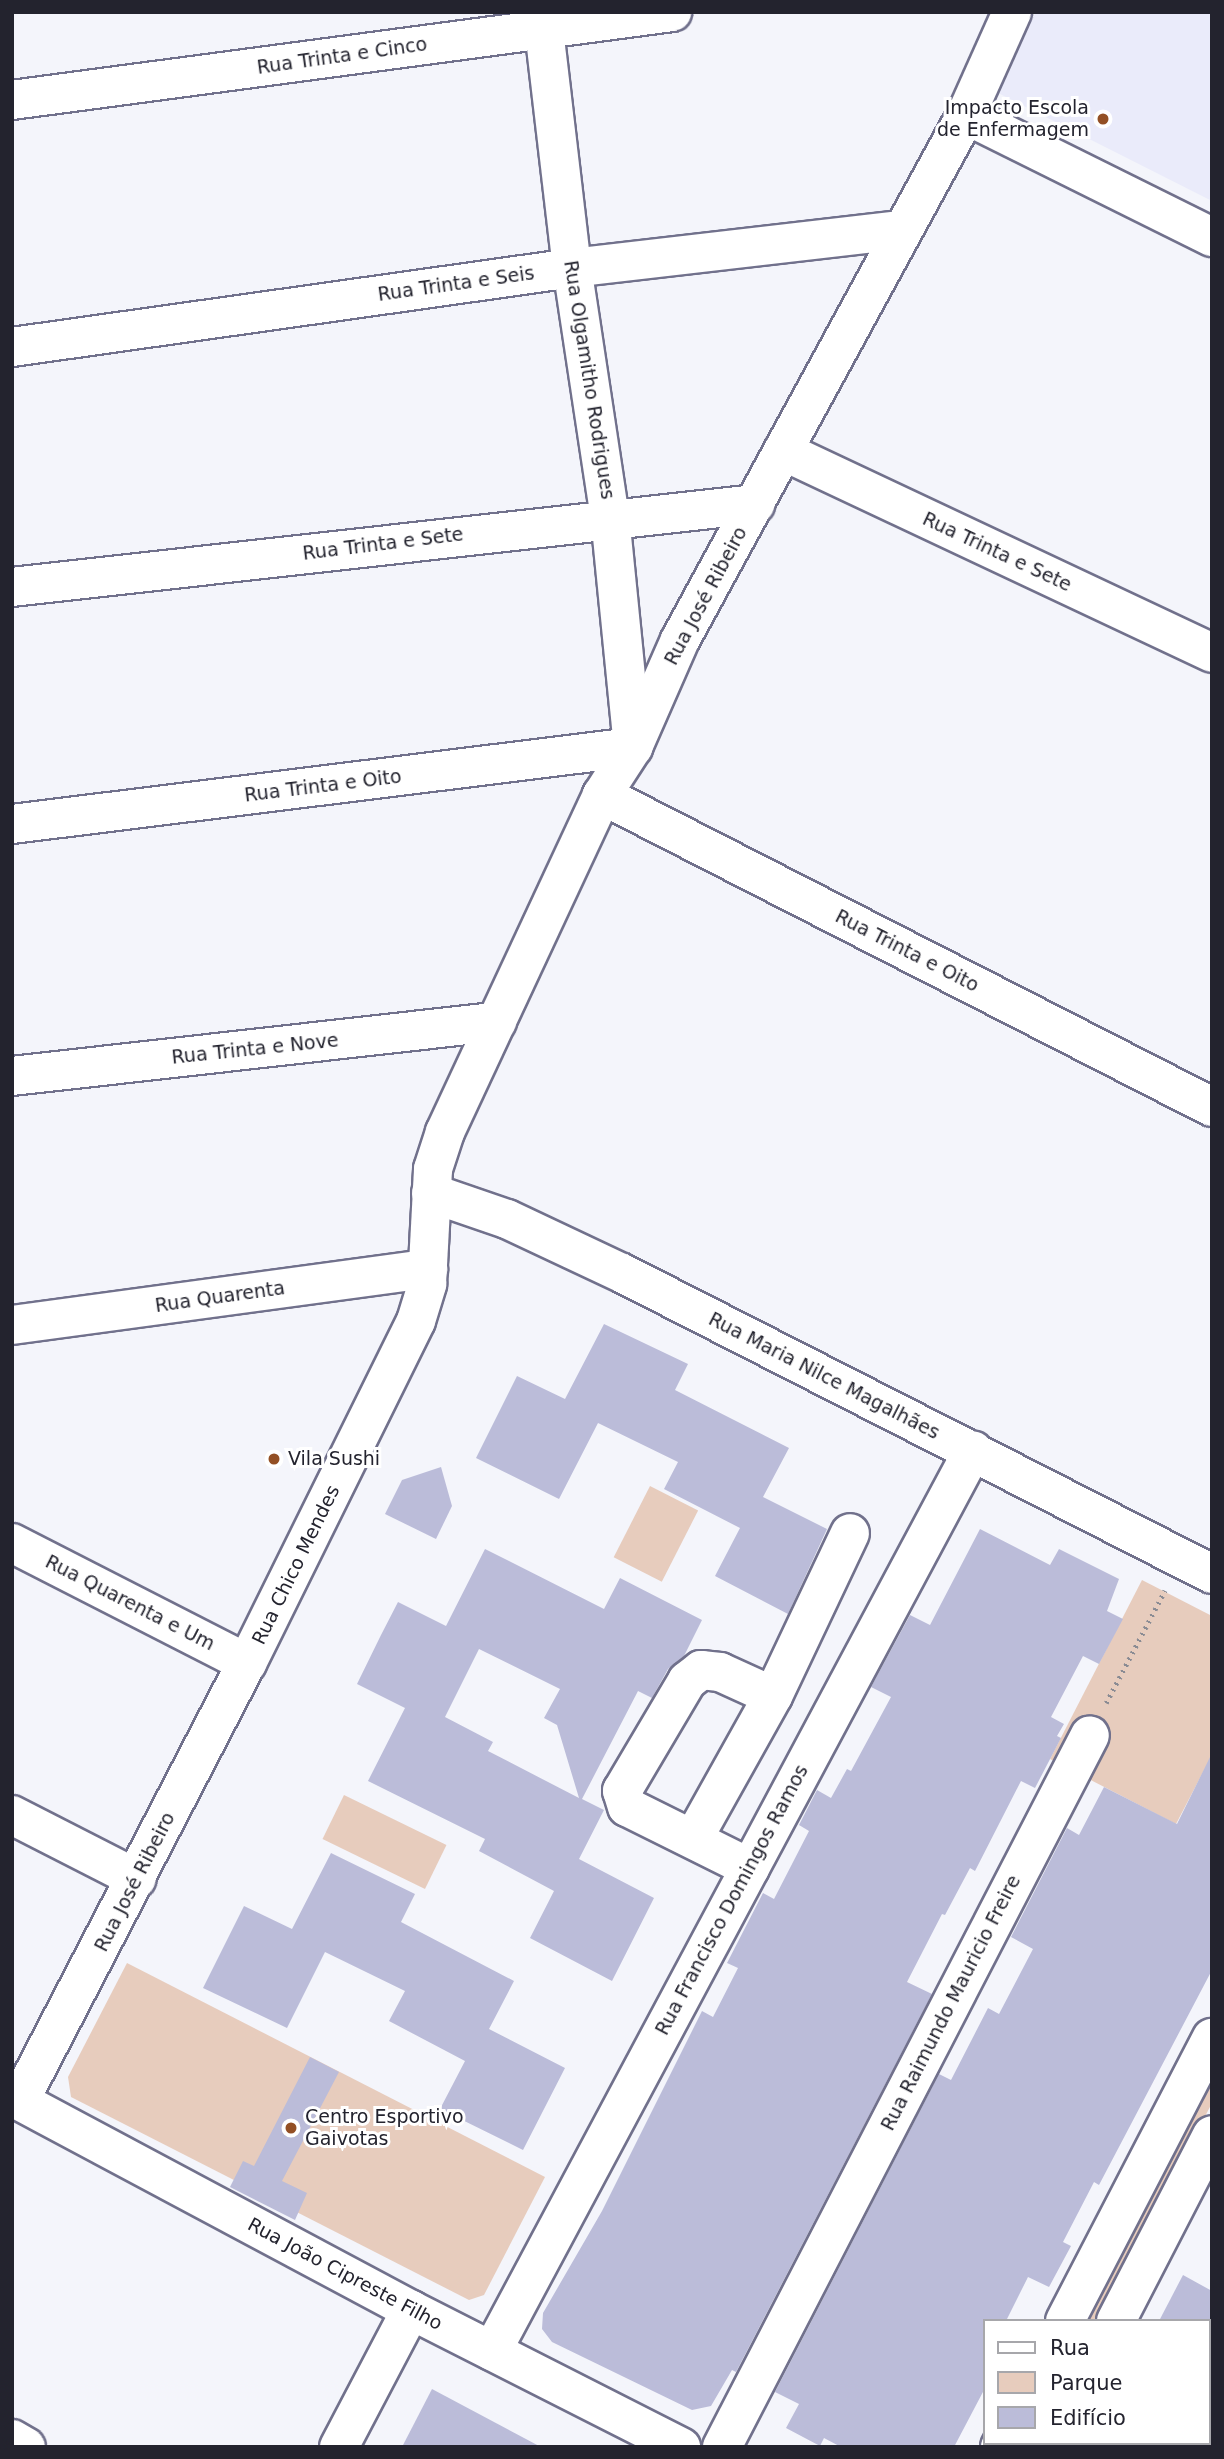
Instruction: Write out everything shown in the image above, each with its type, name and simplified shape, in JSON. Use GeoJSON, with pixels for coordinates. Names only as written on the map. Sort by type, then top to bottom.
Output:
{"type":"FeatureCollection","features":[{"type":"Feature","properties":{"kind":"street","name":"Rua Trinta e Cinco"},"geometry":{"type":"LineString","coordinates":[[12,100],[542,20],[672,12]]}},
{"type":"Feature","properties":{"kind":"street","name":"Rua José Ribeiro"},"geometry":{"type":"LineString","coordinates":[[430,1193],[433,1169],[445,1132],[602,795],[634,747],[680,640],[966,115],[1012,12]]}},
{"type":"Feature","properties":{"kind":"street","name":"Rua Olgamitho Rodrigues"},"geometry":{"type":"LineString","coordinates":[[542,20],[572,268],[610,518],[634,747]]}},
{"type":"Feature","properties":{"kind":"street"},"geometry":{"type":"LineString","coordinates":[[966,115],[1212,237]]}},
{"type":"Feature","properties":{"kind":"street","name":"Rua Trinta e Seis"},"geometry":{"type":"LineString","coordinates":[[12,347],[572,268],[902,230]]}},
{"type":"Feature","properties":{"kind":"street","name":"Rua Trinta e Sete"},"geometry":{"type":"LineString","coordinates":[[783,451],[1212,653]]}},
{"type":"Feature","properties":{"kind":"street","name":"Rua Trinta e Sete"},"geometry":{"type":"LineString","coordinates":[[12,587],[610,518],[755,504]]}},
{"type":"Feature","properties":{"kind":"street","name":"Rua Trinta e Oito"},"geometry":{"type":"LineString","coordinates":[[12,824],[634,747]]}},
{"type":"Feature","properties":{"kind":"street","name":"Rua Trinta e Oito"},"geometry":{"type":"LineString","coordinates":[[602,795],[1212,1107]]}},
{"type":"Feature","properties":{"kind":"street","name":"Rua Trinta e Nove"},"geometry":{"type":"LineString","coordinates":[[12,1076],[498,1022]]}},
{"type":"Feature","properties":{"kind":"street","name":"Rua Chico Mendes"},"geometry":{"type":"LineString","coordinates":[[247,1662],[416,1321],[428,1269],[430,1193]]}},
{"type":"Feature","properties":{"kind":"street","name":"Rua Maria Nilce Magalhães"},"geometry":{"type":"LineString","coordinates":[[430,1193],[507,1219],[542,1235],[973,1450],[1196,1566]]}},
{"type":"Feature","properties":{"kind":"street","name":"Rua Quarenta"},"geometry":{"type":"LineString","coordinates":[[12,1325],[428,1269]]}},
{"type":"Feature","properties":{"kind":"street","name":"Rua Francisco Domingos Ramos"},"geometry":{"type":"LineString","coordinates":[[492,2351],[973,1450]]}},
{"type":"Feature","properties":{"kind":"street"},"geometry":{"type":"LineString","coordinates":[[693,1839],[773,1696],[850,1533]]}},
{"type":"Feature","properties":{"kind":"street","name":"Rua Quarenta e Um"},"geometry":{"type":"LineString","coordinates":[[12,1544],[247,1662]]}},
{"type":"Feature","properties":{"kind":"street","name":"Rua José Ribeiro"},"geometry":{"type":"LineString","coordinates":[[16,2098],[137,1879],[247,1662]]}},
{"type":"Feature","properties":{"kind":"street"},"geometry":{"type":"LineString","coordinates":[[750,1868],[627,1807],[622,1791],[687,1681],[701,1670],[720,1672],[773,1696]]}},
{"type":"Feature","properties":{"kind":"street","name":"Rua Raimundo Mauricio Freire"},"geometry":{"type":"LineString","coordinates":[[722,2447],[1090,1735]]}},
{"type":"Feature","properties":{"kind":"street"},"geometry":{"type":"LineString","coordinates":[[12,1815],[137,1879]]}},
{"type":"Feature","properties":{"kind":"street"},"geometry":{"type":"LineString","coordinates":[[1066,2319],[1212,2038]]}},
{"type":"Feature","properties":{"kind":"street","name":"Rua João Cipreste Filho"},"geometry":{"type":"LineString","coordinates":[[16,2098],[411,2310],[673,2445]]}},
{"type":"Feature","properties":{"kind":"street"},"geometry":{"type":"LineString","coordinates":[[1117,2319],[1212,2135]]}},
{"type":"Feature","properties":{"kind":"street"},"geometry":{"type":"LineString","coordinates":[[339,2447],[411,2310]]}},
{"type":"Feature","properties":{"kind":"street"},"geometry":{"type":"LineString","coordinates":[[12,2440],[26,2447]]}},
{"type":"Feature","properties":{"kind":"path"},"geometry":{"type":"LineString","coordinates":[[1090,1735],[1196,1566]]}},
{"type":"Feature","properties":{"kind":"shaded area"},"geometry":{"type":"Polygon","coordinates":[[[1036,12],[1212,12],[1212,201],[994,91],[1036,12]]]}},
{"type":"Feature","properties":{"kind":"green space"},"geometry":{"type":"Polygon","coordinates":[[[650,1486],[698,1511],[662,1582],[614,1557],[650,1486]]]}},
{"type":"Feature","properties":{"kind":"green space"},"geometry":{"type":"Polygon","coordinates":[[[1142,1580],[1212,1616],[1212,1755],[1176,1824],[1050,1759],[1142,1580]]]}},
{"type":"Feature","properties":{"kind":"green space"},"geometry":{"type":"Polygon","coordinates":[[[344,1795],[446,1845],[425,1889],[323,1839],[344,1795]]]}},
{"type":"Feature","properties":{"kind":"green space","name":"Centro Esportivo Gaivotas"},"geometry":{"type":"Polygon","coordinates":[[[127,1963],[545,2177],[484,2295],[469,2300],[71,2097],[68,2077],[127,1963]]]}},
{"type":"Feature","properties":{"kind":"green space"},"geometry":{"type":"Polygon","coordinates":[[[1212,2070],[1212,2103],[1099,2319],[1081,2319],[1212,2070]]]}},
{"type":"Feature","properties":{"kind":"building"},"geometry":{"type":"Polygon","coordinates":[[[604,1324],[688,1364],[675,1390],[789,1448],[763,1497],[827,1529],[788,1614],[715,1576],[740,1528],[664,1489],[678,1462],[598,1423],[559,1499],[476,1458],[517,1376],[565,1399],[604,1324]]]}},
{"type":"Feature","properties":{"kind":"building"},"geometry":{"type":"Polygon","coordinates":[[[441,1467],[452,1506],[436,1539],[385,1514],[402,1480],[441,1467]]]}},
{"type":"Feature","properties":{"kind":"building"},"geometry":{"type":"Polygon","coordinates":[[[980,1529],[1050,1565],[1059,1549],[1119,1579],[1107,1611],[1123,1619],[1099,1664],[1083,1656],[1051,1717],[1064,1724],[1057,1736],[1061,1738],[1035,1788],[1021,1781],[975,1871],[970,1868],[945,1915],[942,1914],[907,1982],[932,1994],[736,2372],[732,2370],[711,2406],[692,2410],[552,2342],[542,2329],[543,2313],[602,2211],[702,2011],[713,2017],[738,1968],[727,1963],[763,1893],[774,1899],[809,1831],[799,1825],[817,1790],[831,1798],[847,1769],[851,1771],[891,1697],[871,1687],[910,1615],[930,1625],[980,1529]]]}},
{"type":"Feature","properties":{"kind":"building"},"geometry":{"type":"Polygon","coordinates":[[[485,1549],[604,1609],[620,1578],[702,1620],[684,1656],[668,1669],[652,1698],[638,1691],[582,1799],[604,1810],[579,1859],[654,1898],[612,1981],[530,1938],[554,1891],[479,1851],[485,1839],[368,1781],[405,1708],[357,1684],[381,1635],[398,1602],[446,1626],[485,1549]],[[479,1649],[445,1717],[493,1742],[488,1751],[579,1798],[557,1725],[544,1718],[560,1689],[479,1649]]]}},
{"type":"Feature","properties":{"kind":"building"},"geometry":{"type":"Polygon","coordinates":[[[1212,1753],[1212,1970],[1099,2185],[1094,2182],[1063,2242],[1071,2246],[1049,2287],[1028,2277],[1007,2319],[982,2319],[982,2394],[954,2447],[841,2447],[824,2438],[820,2446],[786,2428],[799,2404],[775,2392],[939,2074],[951,2080],[988,2008],[999,2014],[1033,1949],[1011,1937],[1067,1828],[1079,1835],[1104,1787],[1177,1824],[1212,1753]]]}},
{"type":"Feature","properties":{"kind":"building"},"geometry":{"type":"Polygon","coordinates":[[[331,1853],[415,1894],[401,1922],[514,1981],[489,2029],[565,2068],[523,2150],[440,2109],[465,2061],[389,2021],[405,1991],[325,1952],[287,2028],[203,1988],[244,1906],[292,1929],[331,1853]]]}},
{"type":"Feature","properties":{"kind":"building"},"geometry":{"type":"Polygon","coordinates":[[[310,2057],[339,2072],[282,2181],[307,2193],[295,2220],[230,2187],[243,2161],[254,2166],[310,2057]]]}},
{"type":"Feature","properties":{"kind":"building"},"geometry":{"type":"Polygon","coordinates":[[[1183,2275],[1212,2291],[1212,2321],[1160,2319],[1183,2275]]]}},
{"type":"Feature","properties":{"kind":"building"},"geometry":{"type":"Polygon","coordinates":[[[432,2389],[541,2447],[402,2447],[432,2389]]]}},
{"type":"Feature","properties":{"kind":"place","name":"Impacto Escola de Enfermagem"},"geometry":{"type":"Point","coordinates":[1103,119]}},
{"type":"Feature","properties":{"kind":"place","name":"Vila Sushi"},"geometry":{"type":"Point","coordinates":[274,1459]}},
{"type":"Feature","properties":{"kind":"place","name":"Centro Esportivo Gaivotas"},"geometry":{"type":"Point","coordinates":[291,2128]}}]}
